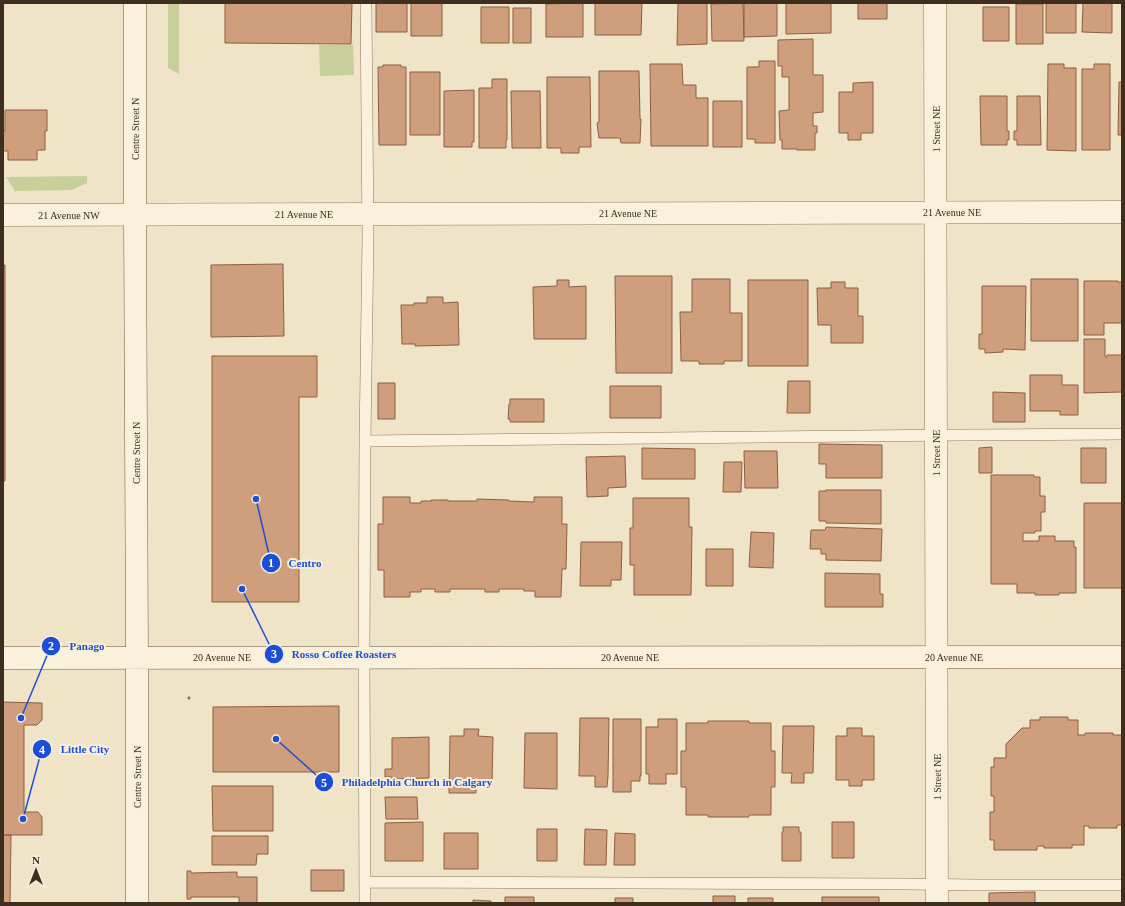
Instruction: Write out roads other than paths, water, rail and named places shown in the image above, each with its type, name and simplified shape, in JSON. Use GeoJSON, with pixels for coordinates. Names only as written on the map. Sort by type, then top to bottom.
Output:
{"type":"FeatureCollection","features":[{"type":"Feature","properties":{"kind":"street","name":"Centre Street N"},"geometry":{"type":"LineString","coordinates":[[135,3],[137,903]]}},
{"type":"Feature","properties":{"kind":"street","name":"1 Street NE"},"geometry":{"type":"LineString","coordinates":[[935,3],[937,894]]}},
{"type":"Feature","properties":{"kind":"street","name":"21 Avenue NE"},"geometry":{"type":"LineString","coordinates":[[135,215],[1122,212]]}},
{"type":"Feature","properties":{"kind":"street","name":"21 Avenue NW"},"geometry":{"type":"LineString","coordinates":[[3,215],[135,215]]}},
{"type":"Feature","properties":{"kind":"street","name":"20 Avenue NE"},"geometry":{"type":"LineString","coordinates":[[3,658],[1122,657]]}},
{"type":"Feature","properties":{"kind":"lane"},"geometry":{"type":"LineString","coordinates":[[365,903],[364,657],[368,214],[366,3]]}},
{"type":"Feature","properties":{"kind":"lane"},"geometry":{"type":"LineString","coordinates":[[365,441],[1122,434]]}},
{"type":"Feature","properties":{"kind":"lane"},"geometry":{"type":"LineString","coordinates":[[365,882],[937,894],[1122,885]]}},
{"type":"Feature","properties":{"kind":"place","name":"Centro"},"geometry":{"type":"Point","coordinates":[256,499]}},
{"type":"Feature","properties":{"kind":"place","name":"Rosso Coffee Roasters"},"geometry":{"type":"Point","coordinates":[242,589]}},
{"type":"Feature","properties":{"kind":"place","name":"Panago"},"geometry":{"type":"Point","coordinates":[21,718]}},
{"type":"Feature","properties":{"kind":"place","name":"Philadelphia Church in Calgary"},"geometry":{"type":"Point","coordinates":[276,739]}},
{"type":"Feature","properties":{"kind":"place","name":"Little City"},"geometry":{"type":"Point","coordinates":[23,819]}}]}
